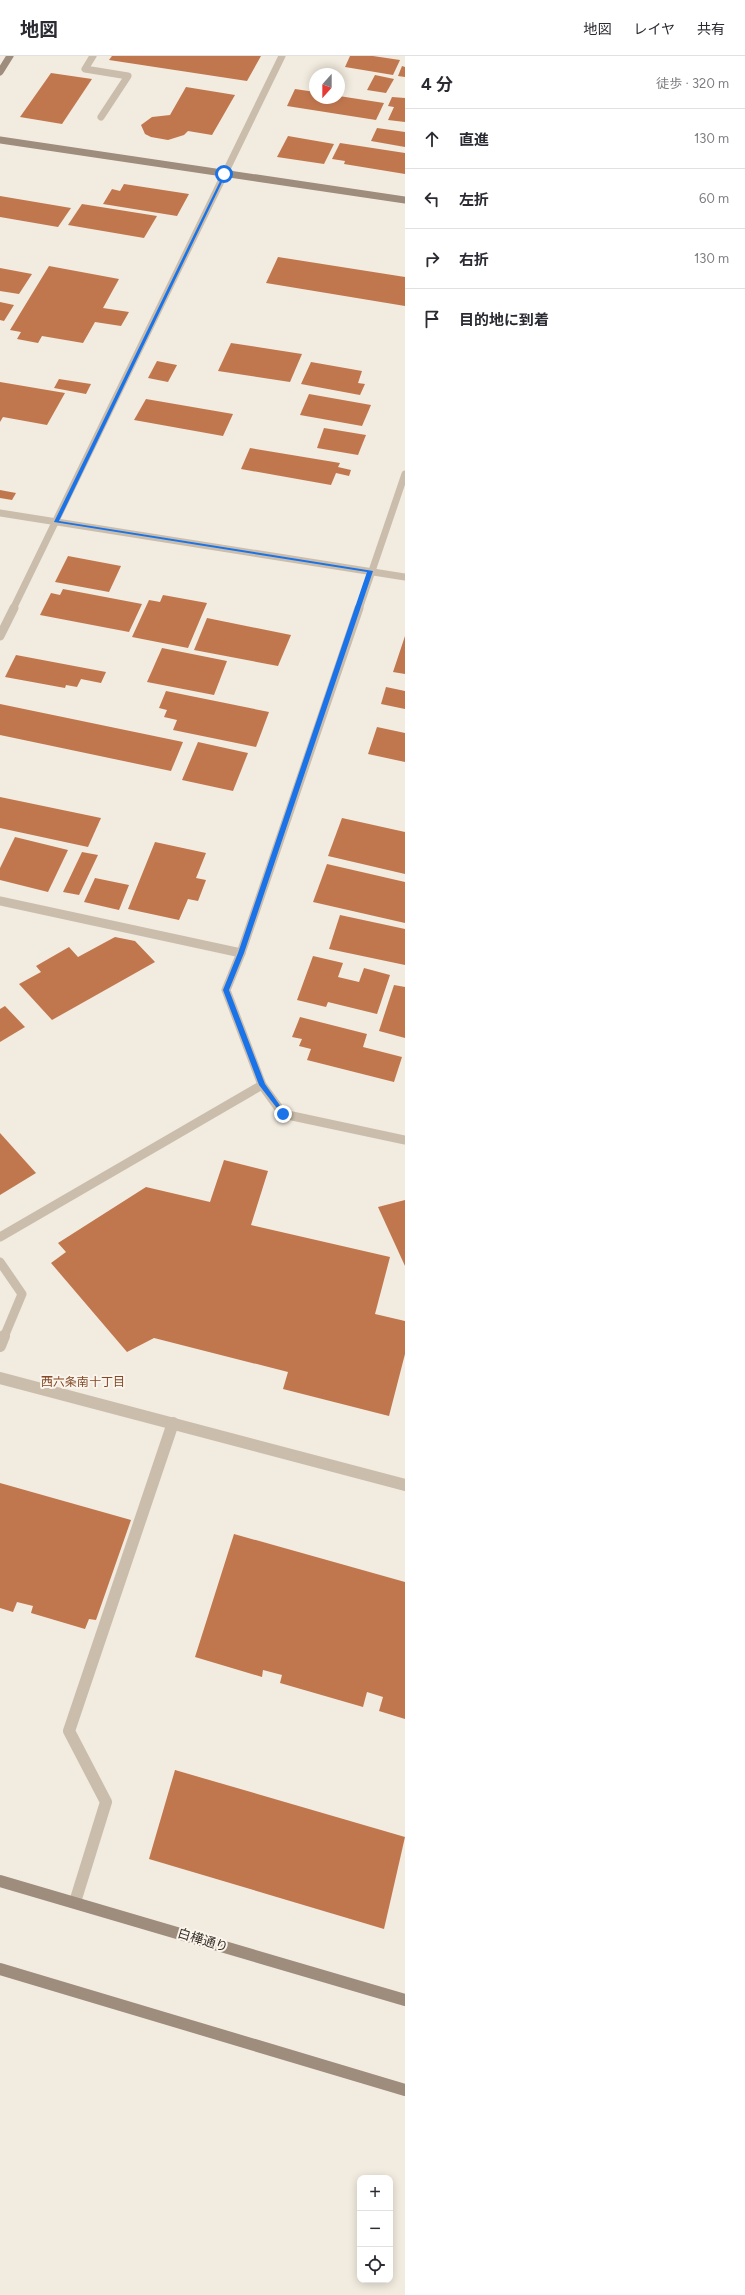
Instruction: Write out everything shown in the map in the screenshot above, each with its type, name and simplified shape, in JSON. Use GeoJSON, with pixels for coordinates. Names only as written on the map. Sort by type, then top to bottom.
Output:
{"type":"FeatureCollection","features":[{"type":"Feature","properties":{"kind":"street"},"geometry":{"type":"LineString","coordinates":[[0,72],[10,56]]}},
{"type":"Feature","properties":{"kind":"street"},"geometry":{"type":"LineString","coordinates":[[93,56],[85,69],[128,76],[101,117]]}},
{"type":"Feature","properties":{"kind":"street"},"geometry":{"type":"LineString","coordinates":[[0,636],[282,56]]}},
{"type":"Feature","properties":{"kind":"street"},"geometry":{"type":"LineString","coordinates":[[0,140],[405,200]]}},
{"type":"Feature","properties":{"kind":"street"},"geometry":{"type":"LineString","coordinates":[[405,474],[370,571],[241,953],[226,990],[262,1085],[283,1114],[405,1140]]}},
{"type":"Feature","properties":{"kind":"street"},"geometry":{"type":"LineString","coordinates":[[0,513],[405,577]]}},
{"type":"Feature","properties":{"kind":"street"},"geometry":{"type":"LineString","coordinates":[[0,901],[241,953]]}},
{"type":"Feature","properties":{"kind":"street"},"geometry":{"type":"LineString","coordinates":[[0,1237],[262,1085]]}},
{"type":"Feature","properties":{"kind":"street"},"geometry":{"type":"LineString","coordinates":[[0,1262],[22,1294],[0,1346]]}},
{"type":"Feature","properties":{"kind":"street"},"geometry":{"type":"LineString","coordinates":[[0,1378],[405,1485]]}},
{"type":"Feature","properties":{"kind":"street"},"geometry":{"type":"LineString","coordinates":[[75,1902],[106,1802],[69,1731],[173,1423]]}},
{"type":"Feature","properties":{"kind":"street","name":"白樺通り"},"geometry":{"type":"LineString","coordinates":[[0,1881],[405,2000]]}},
{"type":"Feature","properties":{"kind":"street"},"geometry":{"type":"LineString","coordinates":[[0,1970],[405,2090]]}},
{"type":"Feature","properties":{"kind":"building"},"geometry":{"type":"Polygon","coordinates":[[[112,56],[261,56],[247,81],[109,60],[112,56]]]}},
{"type":"Feature","properties":{"kind":"building"},"geometry":{"type":"Polygon","coordinates":[[[350,56],[373,56],[400,60],[393,75],[345,67],[350,56]]]}},
{"type":"Feature","properties":{"kind":"building"},"geometry":{"type":"Polygon","coordinates":[[[402,66],[405,67],[405,77],[398,76],[402,66]]]}},
{"type":"Feature","properties":{"kind":"building"},"geometry":{"type":"Polygon","coordinates":[[[51,73],[92,79],[62,124],[20,117],[51,73]]]}},
{"type":"Feature","properties":{"kind":"building"},"geometry":{"type":"Polygon","coordinates":[[[375,75],[394,79],[386,93],[367,90],[375,75]]]}},
{"type":"Feature","properties":{"kind":"building"},"geometry":{"type":"Polygon","coordinates":[[[186,87],[235,95],[212,135],[188,131],[184,135],[168,140],[151,137],[145,134],[141,125],[152,117],[170,115],[186,87]]]}},
{"type":"Feature","properties":{"kind":"building"},"geometry":{"type":"Polygon","coordinates":[[[295,89],[309,91],[309,104],[345,104],[345,97],[384,103],[376,120],[287,106],[295,89]]]}},
{"type":"Feature","properties":{"kind":"building"},"geometry":{"type":"Polygon","coordinates":[[[392,97],[405,98],[405,122],[388,120],[394,107],[388,106],[392,97]]]}},
{"type":"Feature","properties":{"kind":"building"},"geometry":{"type":"Polygon","coordinates":[[[377,128],[405,132],[405,147],[371,141],[377,128]]]}},
{"type":"Feature","properties":{"kind":"building"},"geometry":{"type":"Polygon","coordinates":[[[288,136],[334,144],[324,164],[277,157],[288,136]]]}},
{"type":"Feature","properties":{"kind":"building"},"geometry":{"type":"Polygon","coordinates":[[[340,143],[405,153],[405,174],[344,164],[345,161],[332,159],[340,143]]]}},
{"type":"Feature","properties":{"kind":"building"},"geometry":{"type":"Polygon","coordinates":[[[124,184],[189,194],[177,216],[103,204],[112,189],[120,191],[124,184]]]}},
{"type":"Feature","properties":{"kind":"building"},"geometry":{"type":"Polygon","coordinates":[[[0,196],[71,208],[58,227],[0,217],[0,196]]]}},
{"type":"Feature","properties":{"kind":"building"},"geometry":{"type":"Polygon","coordinates":[[[82,204],[157,216],[144,238],[68,225],[82,204]]]}},
{"type":"Feature","properties":{"kind":"building"},"geometry":{"type":"Polygon","coordinates":[[[278,257],[405,277],[405,306],[266,283],[278,257]]]}},
{"type":"Feature","properties":{"kind":"building"},"geometry":{"type":"Polygon","coordinates":[[[49,266],[119,279],[103,308],[129,312],[121,326],[95,322],[83,343],[42,336],[38,343],[17,339],[21,332],[10,330],[49,266]]]}},
{"type":"Feature","properties":{"kind":"building"},"geometry":{"type":"Polygon","coordinates":[[[0,268],[32,274],[19,294],[0,291],[0,268]]]}},
{"type":"Feature","properties":{"kind":"building"},"geometry":{"type":"Polygon","coordinates":[[[0,302],[14,305],[4,321],[0,320],[0,302]]]}},
{"type":"Feature","properties":{"kind":"building"},"geometry":{"type":"Polygon","coordinates":[[[231,343],[302,354],[290,382],[218,371],[231,343]]]}},
{"type":"Feature","properties":{"kind":"building"},"geometry":{"type":"Polygon","coordinates":[[[157,361],[177,365],[168,382],[148,378],[157,361]]]}},
{"type":"Feature","properties":{"kind":"building"},"geometry":{"type":"Polygon","coordinates":[[[311,362],[362,371],[358,383],[365,384],[360,395],[301,384],[311,362]]]}},
{"type":"Feature","properties":{"kind":"building"},"geometry":{"type":"Polygon","coordinates":[[[59,379],[91,384],[86,394],[54,388],[59,379]]]}},
{"type":"Feature","properties":{"kind":"building"},"geometry":{"type":"Polygon","coordinates":[[[0,382],[65,393],[47,425],[3,417],[0,422],[0,382]]]}},
{"type":"Feature","properties":{"kind":"building"},"geometry":{"type":"Polygon","coordinates":[[[309,394],[371,405],[362,426],[300,415],[309,394]]]}},
{"type":"Feature","properties":{"kind":"building"},"geometry":{"type":"Polygon","coordinates":[[[146,399],[233,414],[223,436],[134,420],[146,399]]]}},
{"type":"Feature","properties":{"kind":"building"},"geometry":{"type":"Polygon","coordinates":[[[324,428],[366,435],[358,455],[317,448],[324,428]]]}},
{"type":"Feature","properties":{"kind":"building"},"geometry":{"type":"Polygon","coordinates":[[[250,448],[340,463],[338,467],[351,470],[349,476],[336,473],[331,485],[241,469],[250,448]]]}},
{"type":"Feature","properties":{"kind":"building"},"geometry":{"type":"Polygon","coordinates":[[[0,490],[16,493],[12,500],[0,498],[0,490]]]}},
{"type":"Feature","properties":{"kind":"building"},"geometry":{"type":"Polygon","coordinates":[[[68,556],[121,566],[109,592],[55,582],[68,556]]]}},
{"type":"Feature","properties":{"kind":"building"},"geometry":{"type":"Polygon","coordinates":[[[63,589],[142,604],[129,632],[40,615],[51,593],[60,595],[63,589]]]}},
{"type":"Feature","properties":{"kind":"building"},"geometry":{"type":"Polygon","coordinates":[[[163,595],[207,603],[188,648],[132,637],[149,600],[160,602],[163,595]]]}},
{"type":"Feature","properties":{"kind":"building"},"geometry":{"type":"Polygon","coordinates":[[[207,618],[291,635],[278,666],[194,650],[207,618]]]}},
{"type":"Feature","properties":{"kind":"building"},"geometry":{"type":"Polygon","coordinates":[[[405,636],[405,674],[393,672],[405,636]]]}},
{"type":"Feature","properties":{"kind":"building"},"geometry":{"type":"Polygon","coordinates":[[[162,648],[227,661],[214,695],[147,682],[162,648]]]}},
{"type":"Feature","properties":{"kind":"building"},"geometry":{"type":"Polygon","coordinates":[[[16,655],[106,672],[101,683],[81,679],[77,687],[66,685],[65,688],[5,677],[16,655]]]}},
{"type":"Feature","properties":{"kind":"building"},"geometry":{"type":"Polygon","coordinates":[[[386,687],[405,691],[405,709],[381,704],[386,687]]]}},
{"type":"Feature","properties":{"kind":"building"},"geometry":{"type":"Polygon","coordinates":[[[166,691],[269,712],[256,747],[173,730],[177,720],[164,717],[167,710],[159,708],[166,691]]]}},
{"type":"Feature","properties":{"kind":"building"},"geometry":{"type":"Polygon","coordinates":[[[0,704],[183,742],[171,771],[0,735],[0,704]]]}},
{"type":"Feature","properties":{"kind":"building"},"geometry":{"type":"Polygon","coordinates":[[[377,727],[405,733],[405,762],[368,754],[377,727]]]}},
{"type":"Feature","properties":{"kind":"building"},"geometry":{"type":"Polygon","coordinates":[[[198,742],[248,753],[233,791],[182,780],[198,742]]]}},
{"type":"Feature","properties":{"kind":"building"},"geometry":{"type":"Polygon","coordinates":[[[0,797],[101,818],[88,847],[0,828],[0,797]]]}},
{"type":"Feature","properties":{"kind":"building"},"geometry":{"type":"Polygon","coordinates":[[[342,818],[405,832],[405,874],[328,856],[342,818]]]}},
{"type":"Feature","properties":{"kind":"building"},"geometry":{"type":"Polygon","coordinates":[[[15,837],[68,850],[48,892],[0,880],[0,868],[15,837]]]}},
{"type":"Feature","properties":{"kind":"building"},"geometry":{"type":"Polygon","coordinates":[[[155,842],[206,853],[196,878],[206,880],[198,901],[188,899],[179,920],[128,909],[155,842]]]}},
{"type":"Feature","properties":{"kind":"building"},"geometry":{"type":"Polygon","coordinates":[[[82,852],[98,855],[79,895],[63,892],[82,852]]]}},
{"type":"Feature","properties":{"kind":"building"},"geometry":{"type":"Polygon","coordinates":[[[327,864],[405,882],[405,923],[313,902],[327,864]]]}},
{"type":"Feature","properties":{"kind":"building"},"geometry":{"type":"Polygon","coordinates":[[[95,878],[129,885],[119,910],[84,902],[95,878]]]}},
{"type":"Feature","properties":{"kind":"building"},"geometry":{"type":"Polygon","coordinates":[[[340,915],[405,929],[405,965],[329,949],[340,915]]]}},
{"type":"Feature","properties":{"kind":"building"},"geometry":{"type":"Polygon","coordinates":[[[115,937],[135,941],[155,962],[52,1020],[19,984],[41,972],[36,966],[69,947],[78,957],[115,937]]]}},
{"type":"Feature","properties":{"kind":"building"},"geometry":{"type":"Polygon","coordinates":[[[313,956],[343,963],[338,977],[359,982],[364,968],[390,975],[377,1014],[328,1002],[326,1007],[297,1000],[313,956]]]}},
{"type":"Feature","properties":{"kind":"building"},"geometry":{"type":"Polygon","coordinates":[[[394,985],[405,987],[405,1038],[379,1031],[394,985]]]}},
{"type":"Feature","properties":{"kind":"building"},"geometry":{"type":"Polygon","coordinates":[[[5,1006],[25,1027],[0,1042],[0,1009],[5,1006]]]}},
{"type":"Feature","properties":{"kind":"building"},"geometry":{"type":"Polygon","coordinates":[[[300,1017],[367,1034],[363,1047],[402,1057],[394,1082],[307,1060],[311,1049],[299,1046],[302,1039],[292,1037],[300,1017]]]}},
{"type":"Feature","properties":{"kind":"building"},"geometry":{"type":"Polygon","coordinates":[[[0,1133],[36,1173],[0,1195],[0,1133]]]}},
{"type":"Feature","properties":{"kind":"building"},"geometry":{"type":"Polygon","coordinates":[[[224,1160],[268,1171],[251,1225],[390,1257],[375,1314],[405,1321],[405,1354],[389,1416],[283,1389],[288,1372],[154,1338],[127,1352],[51,1263],[66,1252],[58,1243],[146,1187],[210,1202],[224,1160]]]}},
{"type":"Feature","properties":{"kind":"building"},"geometry":{"type":"Polygon","coordinates":[[[405,1200],[405,1266],[378,1207],[405,1200]]]}},
{"type":"Feature","properties":{"kind":"building"},"geometry":{"type":"Polygon","coordinates":[[[0,1483],[131,1520],[96,1620],[89,1619],[85,1629],[31,1613],[33,1606],[17,1602],[13,1612],[0,1608],[0,1483]]]}},
{"type":"Feature","properties":{"kind":"building"},"geometry":{"type":"Polygon","coordinates":[[[234,1534],[405,1582],[405,1719],[379,1711],[383,1697],[367,1692],[363,1707],[280,1683],[282,1675],[263,1670],[262,1677],[195,1657],[234,1534]]]}},
{"type":"Feature","properties":{"kind":"building"},"geometry":{"type":"Polygon","coordinates":[[[175,1770],[405,1837],[384,1929],[149,1859],[175,1770]]]}},
{"type":"Feature","properties":{"kind":"district","name":"西六条南十丁目"},"geometry":{"type":"Point","coordinates":[83,1382]}},
{"type":"Feature","properties":{"kind":"route"},"geometry":{"type":"LineString","coordinates":[[224,174],[56,522],[370,571],[241,953],[226,990],[262,1085],[283,1114]]}}]}
